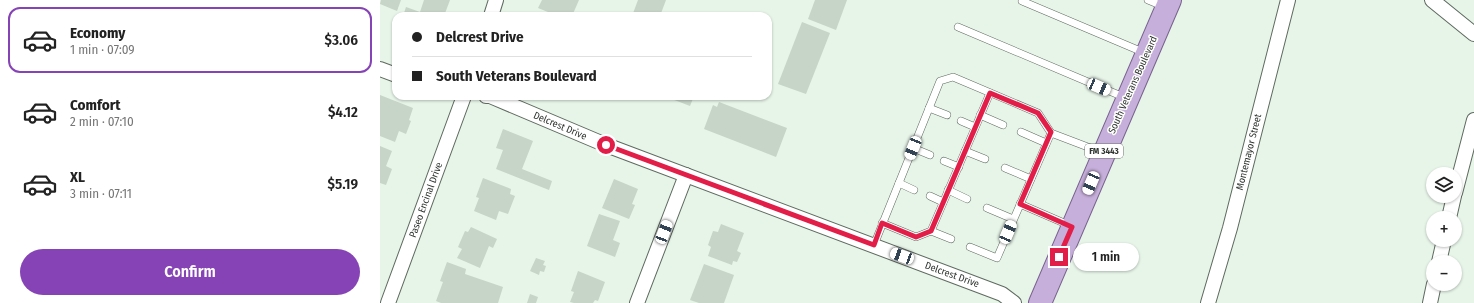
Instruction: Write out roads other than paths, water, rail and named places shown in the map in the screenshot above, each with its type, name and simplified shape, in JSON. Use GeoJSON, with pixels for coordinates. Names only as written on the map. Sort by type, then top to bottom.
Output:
{"type":"FeatureCollection","features":[{"type":"Feature","properties":{"kind":"main road","name":"South Veterans Boulevard"},"geometry":{"type":"LineString","coordinates":[[1040,303],[1103,153],[1147,54],[1162,3]]}},
{"type":"Feature","properties":{"kind":"street"},"geometry":{"type":"LineString","coordinates":[[493,12],[496,0]]}},
{"type":"Feature","properties":{"kind":"street","name":"Montemayor Street"},"geometry":{"type":"LineString","coordinates":[[1208,303],[1230,228],[1288,0]]}},
{"type":"Feature","properties":{"kind":"street"},"geometry":{"type":"LineString","coordinates":[[1432,0],[1474,34]]}},
{"type":"Feature","properties":{"kind":"street"},"geometry":{"type":"LineString","coordinates":[[380,68],[392,73]]}},
{"type":"Feature","properties":{"kind":"street","name":"Paseo Encinal Drive"},"geometry":{"type":"LineString","coordinates":[[388,303],[463,100]]}},
{"type":"Feature","properties":{"kind":"street","name":"Delcrest Drive"},"geometry":{"type":"LineString","coordinates":[[499,100],[606,145],[1002,294],[1014,303]]}},
{"type":"Feature","properties":{"kind":"street"},"geometry":{"type":"LineString","coordinates":[[1462,167],[1474,120]]}},
{"type":"Feature","properties":{"kind":"street"},"geometry":{"type":"LineString","coordinates":[[637,303],[686,175]]}},
{"type":"Feature","properties":{"kind":"street"},"geometry":{"type":"LineString","coordinates":[[1430,303],[1433,291]]}},
{"type":"Feature","properties":{"kind":"lane"},"geometry":{"type":"LineString","coordinates":[[1022,1],[1147,54]]}},
{"type":"Feature","properties":{"kind":"lane"},"geometry":{"type":"LineString","coordinates":[[958,27],[1127,99]]}},
{"type":"Feature","properties":{"kind":"lane"},"geometry":{"type":"LineString","coordinates":[[874,245],[940,81],[953,77],[1038,113],[1051,132],[1103,153]]}},
{"type":"Feature","properties":{"kind":"lane"},"geometry":{"type":"LineString","coordinates":[[931,231],[990,93]]}},
{"type":"Feature","properties":{"kind":"lane"},"geometry":{"type":"LineString","coordinates":[[929,108],[947,115]]}},
{"type":"Feature","properties":{"kind":"lane"},"geometry":{"type":"LineString","coordinates":[[980,115],[1003,124]]}},
{"type":"Feature","properties":{"kind":"lane"},"geometry":{"type":"LineString","coordinates":[[961,121],[975,127]]}},
{"type":"Feature","properties":{"kind":"lane"},"geometry":{"type":"LineString","coordinates":[[1021,132],[1046,144]]}},
{"type":"Feature","properties":{"kind":"lane"},"geometry":{"type":"LineString","coordinates":[[970,247],[997,258],[1051,132]]}},
{"type":"Feature","properties":{"kind":"lane"},"geometry":{"type":"LineString","coordinates":[[913,148],[930,155]]}},
{"type":"Feature","properties":{"kind":"lane"},"geometry":{"type":"LineString","coordinates":[[965,151],[985,159]]}},
{"type":"Feature","properties":{"kind":"lane"},"geometry":{"type":"LineString","coordinates":[[944,161],[959,167]]}},
{"type":"Feature","properties":{"kind":"lane"},"geometry":{"type":"LineString","coordinates":[[1005,168],[1031,179]]}},
{"type":"Feature","properties":{"kind":"lane"},"geometry":{"type":"LineString","coordinates":[[899,183],[914,190]]}},
{"type":"Feature","properties":{"kind":"lane"},"geometry":{"type":"LineString","coordinates":[[948,190],[967,199]]}},
{"type":"Feature","properties":{"kind":"lane"},"geometry":{"type":"LineString","coordinates":[[930,196],[944,202]]}},
{"type":"Feature","properties":{"kind":"lane"},"geometry":{"type":"LineString","coordinates":[[1020,204],[1072,227]]}},
{"type":"Feature","properties":{"kind":"lane"},"geometry":{"type":"LineString","coordinates":[[987,208],[1014,219]]}},
{"type":"Feature","properties":{"kind":"lane"},"geometry":{"type":"LineString","coordinates":[[882,223],[916,237],[931,231],[951,239]]}}]}
